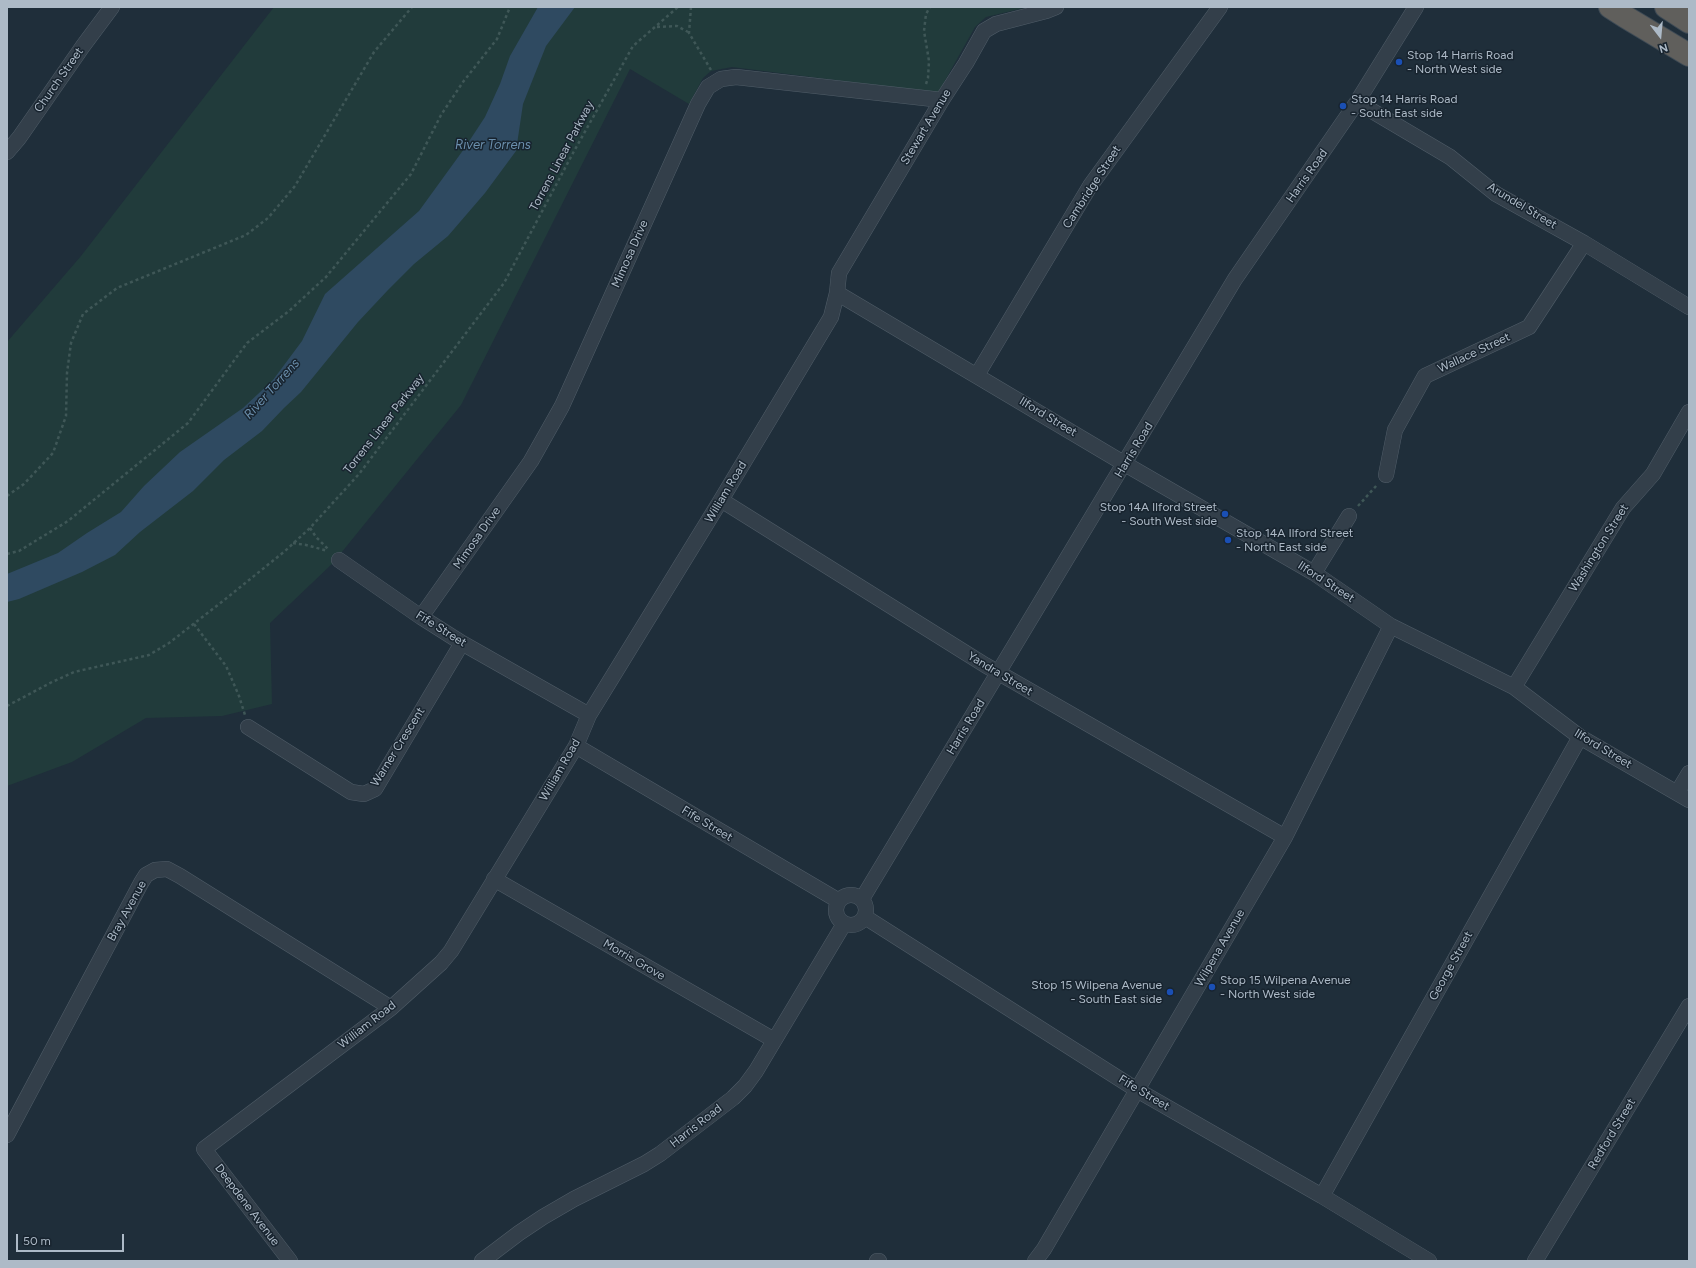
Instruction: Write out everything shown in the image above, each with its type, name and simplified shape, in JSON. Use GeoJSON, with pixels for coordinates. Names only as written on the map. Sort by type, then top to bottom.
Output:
{"type":"FeatureCollection","features":[{"type":"Feature","properties":{"kind":"highway"},"geometry":{"type":"LineString","coordinates":[[1610,7],[1689,54]]}},
{"type":"Feature","properties":{"kind":"highway"},"geometry":{"type":"LineString","coordinates":[[1666,7],[1689,22]]}},
{"type":"Feature","properties":{"kind":"street","name":"Church Street"},"geometry":{"type":"LineString","coordinates":[[7,152],[19,138],[112,7]]}},
{"type":"Feature","properties":{"kind":"street","name":"Stewart Avenue"},"geometry":{"type":"LineString","coordinates":[[837,293],[839,273],[984,31],[996,24],[1056,7]]}},
{"type":"Feature","properties":{"kind":"street","name":"Harris Road"},"geometry":{"type":"LineString","coordinates":[[862,899],[999,674],[1235,279],[1357,102],[1416,7]]}},
{"type":"Feature","properties":{"kind":"street","name":"Cambridge Street"},"geometry":{"type":"LineString","coordinates":[[977,375],[1090,186],[1216,8]]}},
{"type":"Feature","properties":{"kind":"street","name":"Mimosa Drive"},"geometry":{"type":"LineString","coordinates":[[421,618],[531,461],[562,406],[698,104],[708,87],[721,79],[736,77],[942,100]]}},
{"type":"Feature","properties":{"kind":"street","name":"Arundel Street"},"geometry":{"type":"LineString","coordinates":[[1357,102],[1450,157],[1496,194],[1584,243],[1689,307]]}},
{"type":"Feature","properties":{"kind":"street","name":"Wallace Street"},"geometry":{"type":"LineString","coordinates":[[1386,475],[1395,430],[1425,376],[1529,327],[1584,243]]}},
{"type":"Feature","properties":{"kind":"street","name":"Ilford Street"},"geometry":{"type":"LineString","coordinates":[[837,293],[1125,464],[1314,573],[1391,626],[1514,687],[1580,737],[1683,797]]}},
{"type":"Feature","properties":{"kind":"street","name":"William Road"},"geometry":{"type":"LineString","coordinates":[[204,1149],[391,1008],[441,963],[451,951],[576,746],[588,715],[721,500],[831,317],[837,293]]}},
{"type":"Feature","properties":{"kind":"street","name":"Washington Street"},"geometry":{"type":"LineString","coordinates":[[1514,687],[1623,508],[1653,474],[1689,412]]}},
{"type":"Feature","properties":{"kind":"street","name":"Yandra Street"},"geometry":{"type":"LineString","coordinates":[[721,500],[999,674],[1285,837]]}},
{"type":"Feature","properties":{"kind":"street"},"geometry":{"type":"LineString","coordinates":[[1314,573],[1349,516]]}},
{"type":"Feature","properties":{"kind":"street","name":"Fife Street"},"geometry":{"type":"LineString","coordinates":[[339,560],[421,618],[588,715]]}},
{"type":"Feature","properties":{"kind":"street","name":"Wilpena Avenue"},"geometry":{"type":"LineString","coordinates":[[1036,1261],[1048,1243],[1285,837],[1391,626]]}},
{"type":"Feature","properties":{"kind":"street","name":"Warner Crescent"},"geometry":{"type":"LineString","coordinates":[[248,727],[351,792],[364,794],[375,789],[462,643]]}},
{"type":"Feature","properties":{"kind":"street","name":"George Street"},"geometry":{"type":"LineString","coordinates":[[1322,1196],[1580,737]]}},
{"type":"Feature","properties":{"kind":"street","name":"Fife Street"},"geometry":{"type":"LineString","coordinates":[[576,746],[839,901]]}},
{"type":"Feature","properties":{"kind":"street"},"geometry":{"type":"LineString","coordinates":[[1683,797],[1689,773]]}},
{"type":"Feature","properties":{"kind":"street","name":"Bray Avenue"},"geometry":{"type":"LineString","coordinates":[[7,1135],[140,883],[146,875],[155,870],[166,869],[180,876],[391,1008]]}},
{"type":"Feature","properties":{"kind":"street","name":"Morris Grove"},"geometry":{"type":"LineString","coordinates":[[494,879],[774,1040]]}},
{"type":"Feature","properties":{"kind":"street"},"geometry":{"type":"LineString","coordinates":[[852,895],[862,899],[867,910],[865,917],[861,922],[851,926],[844,924],[837,916],[836,912],[839,901],[852,895]]}},
{"type":"Feature","properties":{"kind":"street","name":"Fife Street"},"geometry":{"type":"LineString","coordinates":[[865,917],[1137,1090],[1322,1196],[1411,1256],[1429,1261]]}},
{"type":"Feature","properties":{"kind":"street","name":"Harris Road"},"geometry":{"type":"LineString","coordinates":[[482,1261],[543,1217],[574,1199],[644,1164],[660,1154],[733,1098],[745,1086],[844,924]]}},
{"type":"Feature","properties":{"kind":"street","name":"Redford Street"},"geometry":{"type":"LineString","coordinates":[[1535,1261],[1689,1006]]}},
{"type":"Feature","properties":{"kind":"street","name":"Deepdene Avenue"},"geometry":{"type":"LineString","coordinates":[[204,1149],[290,1261]]}},
{"type":"Feature","properties":{"kind":"path"},"geometry":{"type":"LineString","coordinates":[[7,496],[24,484],[53,453],[66,416],[67,373],[71,343],[83,314],[117,288],[246,235],[268,218],[295,186],[374,52],[412,7]]}},
{"type":"Feature","properties":{"kind":"path"},"geometry":{"type":"LineString","coordinates":[[7,554],[19,551],[68,521],[188,423],[247,343],[289,311],[326,277],[412,174],[441,115],[463,82],[497,39],[510,7]]}},
{"type":"Feature","properties":{"kind":"path","name":"Torrens Linear Parkway"},"geometry":{"type":"LineString","coordinates":[[7,706],[74,672],[149,655],[194,624],[294,543],[310,528],[358,474],[504,283],[633,46],[678,7]]}},
{"type":"Feature","properties":{"kind":"path"},"geometry":{"type":"LineString","coordinates":[[689,33],[691,7]]}},
{"type":"Feature","properties":{"kind":"path"},"geometry":{"type":"LineString","coordinates":[[921,98],[928,78],[929,61],[924,31],[926,14],[930,7]]}},
{"type":"Feature","properties":{"kind":"path"},"geometry":{"type":"LineString","coordinates":[[656,27],[677,26],[689,33],[717,82]]}},
{"type":"Feature","properties":{"kind":"path"},"geometry":{"type":"LineString","coordinates":[[1349,516],[1386,475]]}},
{"type":"Feature","properties":{"kind":"path"},"geometry":{"type":"LineString","coordinates":[[294,543],[333,553],[316,537],[310,528]]}},
{"type":"Feature","properties":{"kind":"path"},"geometry":{"type":"LineString","coordinates":[[194,624],[226,666],[239,696],[248,727]]}},
{"type":"Feature","properties":{"kind":"green space"},"geometry":{"type":"Polygon","coordinates":[[[274,7],[1028,7],[986,17],[975,27],[938,93],[732,67],[711,71],[703,78],[689,104],[630,69],[461,405],[333,563],[270,623],[272,704],[222,716],[146,718],[72,762],[7,786],[7,342],[81,256],[274,7]]]}},
{"type":"Feature","properties":{"kind":"water","name":"River Torrens"},"geometry":{"type":"Polygon","coordinates":[[[538,7],[575,7],[546,46],[523,104],[516,151],[485,193],[448,236],[414,264],[388,290],[358,322],[301,392],[262,431],[224,460],[193,491],[140,532],[115,555],[82,572],[19,599],[7,602],[7,574],[58,553],[121,512],[144,486],[180,452],[243,408],[273,380],[302,341],[325,294],[419,211],[464,149],[485,117],[500,84],[510,56],[538,7]]]}},
{"type":"Feature","properties":{"kind":"place","name":"Stop 14 Harris Road - North West side"},"geometry":{"type":"Point","coordinates":[1399,62]}},
{"type":"Feature","properties":{"kind":"place","name":"Stop 14 Harris Road - South East side"},"geometry":{"type":"Point","coordinates":[1343,106]}},
{"type":"Feature","properties":{"kind":"place","name":"Stop 14A Ilford Street - South West side"},"geometry":{"type":"Point","coordinates":[1225,514]}},
{"type":"Feature","properties":{"kind":"place","name":"Stop 14A Ilford Street - North East side"},"geometry":{"type":"Point","coordinates":[1228,540]}},
{"type":"Feature","properties":{"kind":"place","name":"Stop 15 Wilpena Avenue - North West side"},"geometry":{"type":"Point","coordinates":[1212,987]}},
{"type":"Feature","properties":{"kind":"place","name":"Stop 15 Wilpena Avenue - South East side"},"geometry":{"type":"Point","coordinates":[1170,992]}}]}
